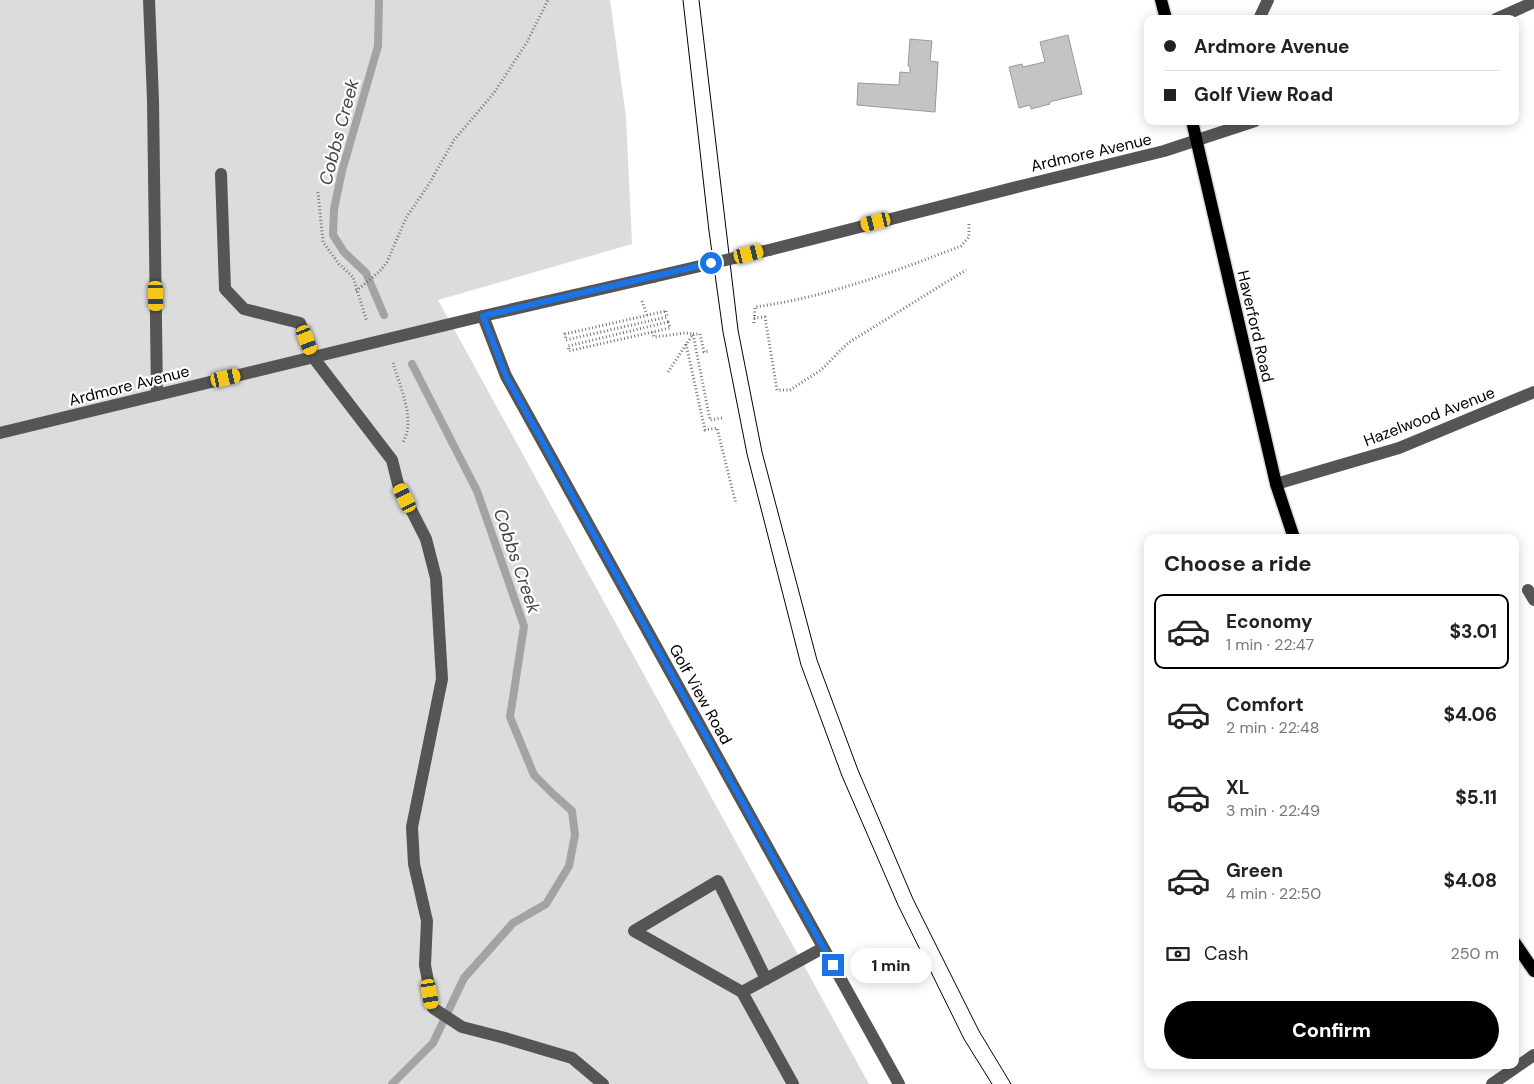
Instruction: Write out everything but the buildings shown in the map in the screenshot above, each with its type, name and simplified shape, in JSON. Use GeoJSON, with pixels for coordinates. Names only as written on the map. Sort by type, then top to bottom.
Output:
{"type":"FeatureCollection","features":[{"type":"Feature","properties":{"kind":"main road"},"geometry":{"type":"LineString","coordinates":[[1162,0],[1165,15]]}},
{"type":"Feature","properties":{"kind":"main road","name":"Haverford Road"},"geometry":{"type":"LineString","coordinates":[[1193,125],[1276,484],[1293,534]]}},
{"type":"Feature","properties":{"kind":"main road"},"geometry":{"type":"LineString","coordinates":[[1519,949],[1534,971]]}},
{"type":"Feature","properties":{"kind":"street"},"geometry":{"type":"LineString","coordinates":[[149,0],[153,100],[157,394]]}},
{"type":"Feature","properties":{"kind":"street"},"geometry":{"type":"LineString","coordinates":[[1260,15],[1268,0]]}},
{"type":"Feature","properties":{"kind":"street"},"geometry":{"type":"LineString","coordinates":[[1505,15],[1534,2]]}},
{"type":"Feature","properties":{"kind":"street","name":"Ardmore Avenue"},"geometry":{"type":"LineString","coordinates":[[0,433],[483,316],[768,250],[1164,151],[1243,125]]}},
{"type":"Feature","properties":{"kind":"street"},"geometry":{"type":"LineString","coordinates":[[221,174],[224,289],[244,309],[300,323],[313,357],[392,460],[398,484],[426,539],[436,578],[442,679],[412,827],[414,864],[427,921],[425,965],[433,1008],[462,1027],[572,1058],[603,1084]]}},
{"type":"Feature","properties":{"kind":"street","name":"Golf View Road"},"geometry":{"type":"LineString","coordinates":[[483,316],[506,376],[899,1084]]}},
{"type":"Feature","properties":{"kind":"street","name":"Hazelwood Avenue"},"geometry":{"type":"LineString","coordinates":[[1276,484],[1399,448],[1534,392]]}},
{"type":"Feature","properties":{"kind":"street"},"geometry":{"type":"LineString","coordinates":[[766,979],[718,881],[634,931],[742,992],[793,1084]]}},
{"type":"Feature","properties":{"kind":"street"},"geometry":{"type":"LineString","coordinates":[[742,992],[823,948]]}},
{"type":"Feature","properties":{"kind":"street"},"geometry":{"type":"LineString","coordinates":[[1519,1065],[1534,1055]]}},
{"type":"Feature","properties":{"kind":"street"},"geometry":{"type":"LineString","coordinates":[[1492,1084],[1514,1069]]}},
{"type":"Feature","properties":{"kind":"path"},"geometry":{"type":"LineString","coordinates":[[356,291],[379,272],[386,262],[406,218],[429,184],[454,140],[494,94],[527,42],[548,0]]}},
{"type":"Feature","properties":{"kind":"path"},"geometry":{"type":"LineString","coordinates":[[318,192],[323,242],[338,264],[353,277],[367,322]]}},
{"type":"Feature","properties":{"kind":"path"},"geometry":{"type":"LineString","coordinates":[[754,323],[755,307],[839,290],[890,274],[961,246],[969,237],[969,224]]}},
{"type":"Feature","properties":{"kind":"path"},"geometry":{"type":"LineString","coordinates":[[754,318],[765,317],[778,390],[790,390],[821,370],[848,343],[966,270]]}},
{"type":"Feature","properties":{"kind":"path"},"geometry":{"type":"LineString","coordinates":[[642,301],[647,315]]}},
{"type":"Feature","properties":{"kind":"path"},"geometry":{"type":"LineString","coordinates":[[666,310],[667,317],[566,340],[565,334],[647,315],[666,310]]}},
{"type":"Feature","properties":{"kind":"path"},"geometry":{"type":"LineString","coordinates":[[649,321],[650,326]]}},
{"type":"Feature","properties":{"kind":"path"},"geometry":{"type":"LineString","coordinates":[[668,322],[670,328],[652,332],[569,351],[568,346],[668,322]]}},
{"type":"Feature","properties":{"kind":"path"},"geometry":{"type":"LineString","coordinates":[[652,332],[654,337],[685,333],[700,334],[704,352],[709,351]]}},
{"type":"Feature","properties":{"kind":"path"},"geometry":{"type":"LineString","coordinates":[[668,372],[693,334]]}},
{"type":"Feature","properties":{"kind":"path"},"geometry":{"type":"LineString","coordinates":[[693,334],[710,420],[722,418]]}},
{"type":"Feature","properties":{"kind":"path"},"geometry":{"type":"LineString","coordinates":[[686,344],[705,430],[717,428],[736,504]]}},
{"type":"Feature","properties":{"kind":"path"},"geometry":{"type":"LineString","coordinates":[[392,460],[407,435],[409,418],[393,364]]}},
{"type":"Feature","properties":{"kind":"shaded area"},"geometry":{"type":"Polygon","coordinates":[[[0,0],[610,0],[626,117],[632,244],[438,300],[869,1084],[0,1084],[0,0]]]}},
{"type":"Feature","properties":{"kind":"waterway","name":"Cobbs Creek"},"geometry":{"type":"LineString","coordinates":[[379,0],[378,46],[342,171],[334,209],[333,235],[344,252],[366,273],[384,315]]}},
{"type":"Feature","properties":{"kind":"waterway","name":"Cobbs Creek"},"geometry":{"type":"LineString","coordinates":[[392,1084],[433,1043],[464,978],[513,923],[546,904],[569,866],[575,835],[572,811],[534,775],[510,717],[524,626],[477,491],[412,364]]}},
{"type":"Feature","properties":{"kind":"tram line"},"geometry":{"type":"LineString","coordinates":[[683,0],[709,231],[723,332],[747,454],[801,665],[842,776],[898,905],[964,1039],[992,1084]]}},
{"type":"Feature","properties":{"kind":"tram line"},"geometry":{"type":"LineString","coordinates":[[699,0],[738,330],[762,452],[817,660],[858,770],[913,899],[979,1031],[1011,1084]]}},
{"type":"Feature","properties":{"kind":"route"},"geometry":{"type":"LineString","coordinates":[[711,263],[483,316],[506,376],[833,965]]}}]}
